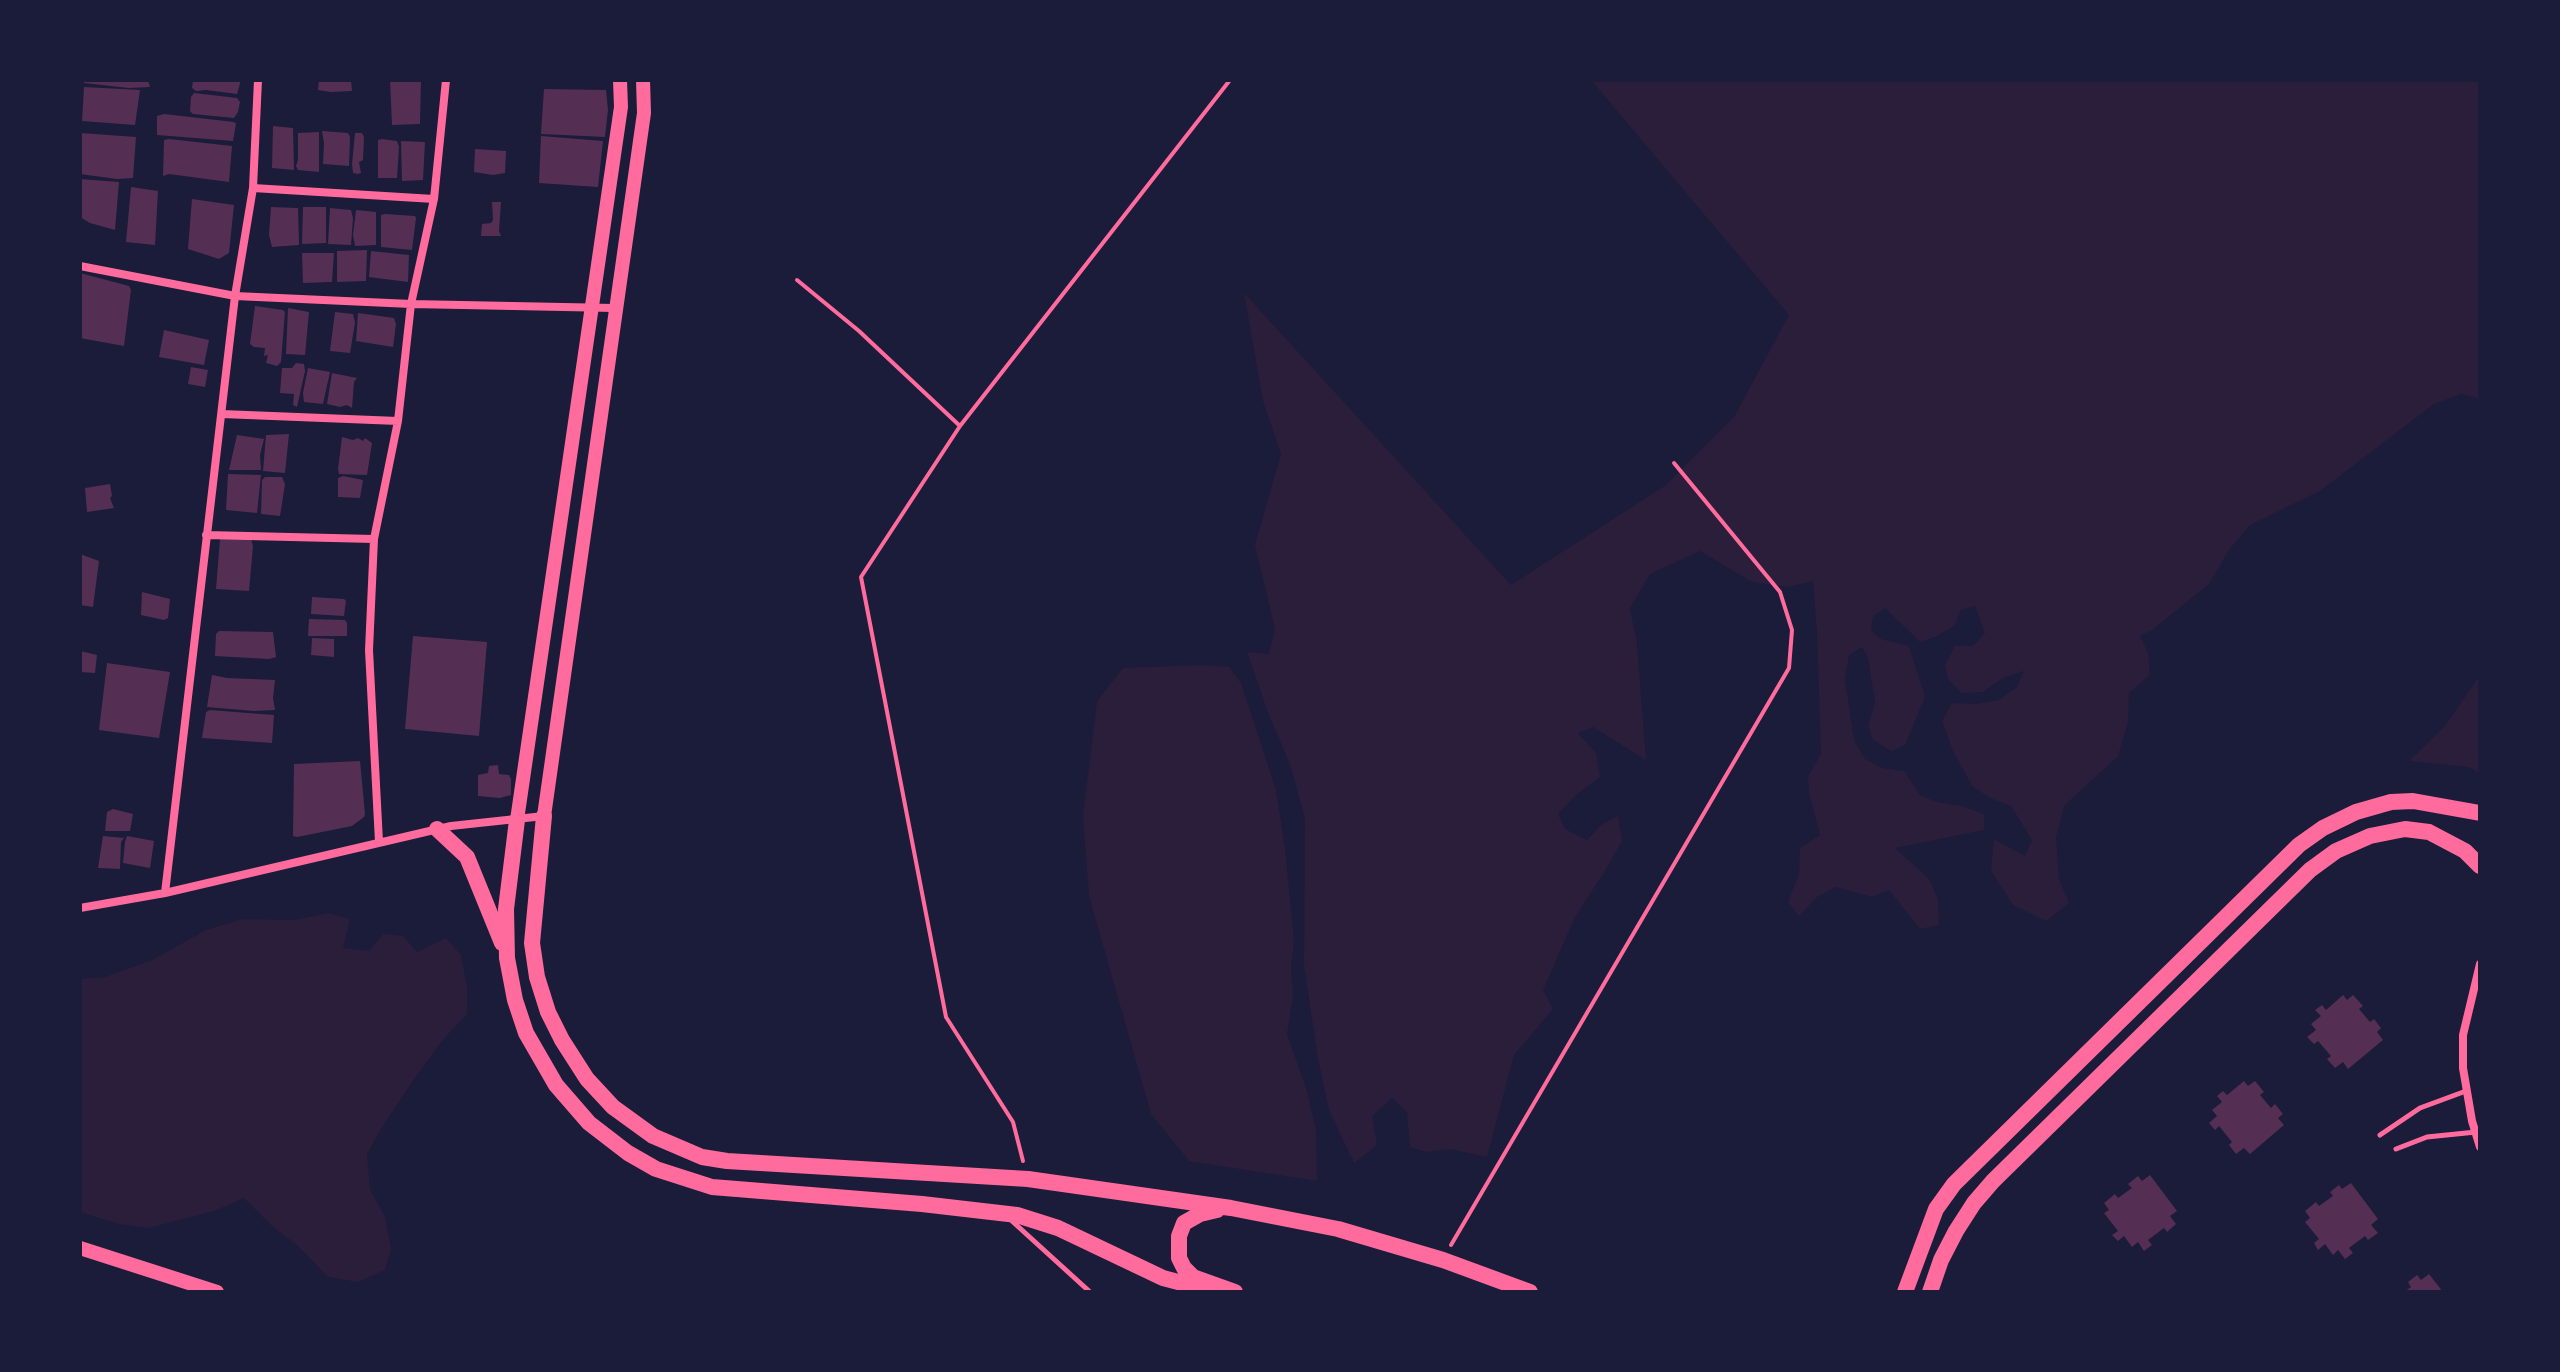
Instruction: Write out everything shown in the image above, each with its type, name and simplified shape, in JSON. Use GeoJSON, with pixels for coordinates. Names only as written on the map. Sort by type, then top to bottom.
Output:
{"type":"FeatureCollection","features":[{"type":"Feature","properties":{"kind":"main road"},"geometry":{"type":"LineString","coordinates":[[507,958],[506,909],[517,820],[621,107],[620,80]]}},
{"type":"Feature","properties":{"kind":"main road"},"geometry":{"type":"LineString","coordinates":[[643,80],[644,113],[544,816],[532,943],[537,977],[548,1012],[587,1079],[613,1107],[653,1136],[702,1157],[1028,1179],[1231,1208],[1338,1229],[1443,1260],[1530,1292]]}},
{"type":"Feature","properties":{"kind":"main road"},"geometry":{"type":"LineString","coordinates":[[1905,1292],[1936,1209],[1954,1184],[2299,845],[2323,828],[2356,812],[2391,802],[2413,801],[2480,813]]}},
{"type":"Feature","properties":{"kind":"main road"},"geometry":{"type":"LineString","coordinates":[[437,829],[467,857],[478,880],[507,958],[515,1000],[526,1033],[543,1065],[589,1123],[628,1153],[656,1169],[712,1187],[1017,1215],[1058,1228],[1163,1278],[1216,1292]]}},
{"type":"Feature","properties":{"kind":"main road"},"geometry":{"type":"LineString","coordinates":[[1930,1292],[1956,1231],[1993,1181],[2310,870],[2336,851],[2370,836],[2405,829],[2429,832],[2465,851],[2480,864]]}},
{"type":"Feature","properties":{"kind":"main road"},"geometry":{"type":"LineString","coordinates":[[2480,849],[2480,864]]}},
{"type":"Feature","properties":{"kind":"main road"},"geometry":{"type":"LineString","coordinates":[[1231,1208],[1200,1214],[1184,1223],[1179,1236],[1179,1258],[1193,1277],[1235,1292]]}},
{"type":"Feature","properties":{"kind":"main road"},"geometry":{"type":"LineString","coordinates":[[80,1248],[217,1292]]}},
{"type":"Feature","properties":{"kind":"street"},"geometry":{"type":"LineString","coordinates":[[165,893],[235,296],[253,188],[258,80]]}},
{"type":"Feature","properties":{"kind":"street"},"geometry":{"type":"LineString","coordinates":[[379,842],[369,650],[374,539],[398,421],[411,304],[434,199],[446,80]]}},
{"type":"Feature","properties":{"kind":"street"},"geometry":{"type":"LineString","coordinates":[[253,188],[434,199]]}},
{"type":"Feature","properties":{"kind":"street"},"geometry":{"type":"LineString","coordinates":[[80,266],[235,296],[411,304],[614,308]]}},
{"type":"Feature","properties":{"kind":"street"},"geometry":{"type":"LineString","coordinates":[[222,414],[398,421]]}},
{"type":"Feature","properties":{"kind":"street"},"geometry":{"type":"LineString","coordinates":[[206,535],[374,539]]}},
{"type":"Feature","properties":{"kind":"street"},"geometry":{"type":"LineString","coordinates":[[80,908],[165,893],[451,826],[544,816]]}},
{"type":"Feature","properties":{"kind":"street"},"geometry":{"type":"LineString","coordinates":[[2480,964],[2463,1035],[2466,1091],[2480,1147]]}},
{"type":"Feature","properties":{"kind":"lane"},"geometry":{"type":"LineString","coordinates":[[2380,1135],[2420,1108],[2466,1091]]}},
{"type":"Feature","properties":{"kind":"lane"},"geometry":{"type":"LineString","coordinates":[[2396,1149],[2427,1137],[2476,1132]]}},
{"type":"Feature","properties":{"kind":"lane"},"geometry":{"type":"LineString","coordinates":[[877,1201],[1012,1221],[1090,1292]]}},
{"type":"Feature","properties":{"kind":"path"},"geometry":{"type":"LineString","coordinates":[[1028,1179],[1013,1122],[946,1017],[861,577],[960,426],[1230,80]]}},
{"type":"Feature","properties":{"kind":"path"},"geometry":{"type":"LineString","coordinates":[[797,280],[859,331],[960,426]]}},
{"type":"Feature","properties":{"kind":"path"},"geometry":{"type":"LineString","coordinates":[[1443,1260],[1789,668],[1792,630],[1780,592],[1674,463]]}},
{"type":"Feature","properties":{"kind":"shaded area"},"geometry":{"type":"Polygon","coordinates":[[[1591,80],[2480,80],[2480,399],[2461,394],[2434,404],[2320,491],[2250,525],[2229,550],[2209,584],[2152,630],[2140,636],[2148,653],[2150,675],[2129,693],[2128,722],[2118,756],[2064,806],[2056,838],[2059,879],[2069,903],[2046,921],[2013,905],[1991,871],[1994,839],[2025,856],[2032,840],[2011,806],[1990,798],[1972,786],[1952,749],[1942,721],[1952,703],[1976,704],[1999,700],[2016,688],[2024,671],[2003,678],[1983,692],[1962,693],[1948,679],[1945,665],[1955,646],[1973,646],[1985,633],[1975,606],[1961,610],[1954,626],[1920,642],[1885,608],[1873,616],[1871,631],[1881,639],[1909,646],[1925,697],[1905,745],[1891,751],[1873,740],[1868,726],[1875,703],[1868,657],[1862,647],[1849,655],[1845,680],[1854,740],[1865,759],[1882,768],[1904,771],[1920,795],[1984,814],[1984,830],[1895,848],[1929,879],[1938,899],[1939,925],[1920,929],[1889,890],[1872,897],[1836,887],[1817,897],[1799,916],[1788,902],[1799,874],[1800,848],[1820,835],[1809,793],[1808,776],[1821,754],[1813,581],[1788,587],[1752,582],[1700,551],[1650,574],[1630,608],[1637,644],[1646,760],[1593,727],[1578,733],[1596,753],[1600,777],[1558,814],[1565,829],[1587,840],[1601,825],[1618,816],[1622,841],[1575,917],[1543,990],[1553,1009],[1514,1055],[1487,1157],[1451,1149],[1426,1152],[1410,1147],[1407,1112],[1392,1098],[1372,1116],[1377,1145],[1354,1163],[1329,1110],[1304,965],[1305,819],[1291,767],[1247,652],[1269,654],[1275,629],[1255,545],[1281,454],[1263,401],[1244,293],[1511,585],[1666,485],[1734,417],[1789,315],[1591,80]]]}},
{"type":"Feature","properties":{"kind":"shaded area"},"geometry":{"type":"Polygon","coordinates":[[[1229,667],[1241,683],[1276,790],[1294,941],[1291,967],[1293,995],[1287,1035],[1306,1087],[1316,1130],[1317,1181],[1189,1161],[1151,1114],[1089,896],[1083,816],[1097,701],[1123,668],[1229,667]]]}},
{"type":"Feature","properties":{"kind":"shaded area"},"geometry":{"type":"Polygon","coordinates":[[[2480,675],[2480,773],[2469,767],[2409,761],[2445,726],[2480,675]]]}},
{"type":"Feature","properties":{"kind":"shaded area"},"geometry":{"type":"Polygon","coordinates":[[[329,913],[350,919],[343,948],[369,951],[383,934],[403,936],[417,952],[446,938],[461,955],[467,986],[467,1014],[414,1079],[367,1154],[370,1189],[385,1217],[391,1249],[385,1270],[358,1282],[328,1277],[244,1198],[217,1210],[149,1228],[119,1224],[80,1212],[80,979],[105,977],[152,960],[206,930],[243,919],[294,920],[329,913]]]}},
{"type":"Feature","properties":{"kind":"building"},"geometry":{"type":"Polygon","coordinates":[[[84,80],[148,80],[150,87],[129,88],[84,83],[84,80]]]}},
{"type":"Feature","properties":{"kind":"building"},"geometry":{"type":"Polygon","coordinates":[[[193,80],[241,80],[237,94],[196,91],[192,88],[193,80]]]}},
{"type":"Feature","properties":{"kind":"building"},"geometry":{"type":"Polygon","coordinates":[[[319,80],[351,80],[352,91],[318,90],[319,80]]]}},
{"type":"Feature","properties":{"kind":"building"},"geometry":{"type":"Polygon","coordinates":[[[390,80],[421,80],[420,124],[392,125],[390,80]]]}},
{"type":"Feature","properties":{"kind":"building"},"geometry":{"type":"Polygon","coordinates":[[[84,87],[140,90],[135,125],[82,121],[84,87]]]}},
{"type":"Feature","properties":{"kind":"building"},"geometry":{"type":"Polygon","coordinates":[[[544,89],[606,90],[608,110],[605,137],[541,134],[544,89]]]}},
{"type":"Feature","properties":{"kind":"building"},"geometry":{"type":"Polygon","coordinates":[[[194,93],[237,98],[240,102],[238,112],[234,118],[193,114],[190,111],[194,93]]]}},
{"type":"Feature","properties":{"kind":"building"},"geometry":{"type":"Polygon","coordinates":[[[164,114],[234,122],[233,141],[157,135],[157,116],[164,114]]]}},
{"type":"Feature","properties":{"kind":"building"},"geometry":{"type":"Polygon","coordinates":[[[273,126],[293,128],[294,170],[272,168],[273,126]]]}},
{"type":"Feature","properties":{"kind":"building"},"geometry":{"type":"Polygon","coordinates":[[[322,131],[348,133],[349,166],[323,164],[322,131]]]}},
{"type":"Feature","properties":{"kind":"building"},"geometry":{"type":"Polygon","coordinates":[[[319,132],[319,172],[298,170],[298,133],[319,132]]]}},
{"type":"Feature","properties":{"kind":"building"},"geometry":{"type":"Polygon","coordinates":[[[80,133],[136,137],[133,178],[80,174],[80,133]]]}},
{"type":"Feature","properties":{"kind":"building"},"geometry":{"type":"Polygon","coordinates":[[[355,133],[362,133],[364,137],[363,160],[359,162],[361,173],[358,174],[353,173],[352,164],[355,133]]]}},
{"type":"Feature","properties":{"kind":"building"},"geometry":{"type":"Polygon","coordinates":[[[541,136],[603,141],[598,187],[539,183],[541,136]]]}},
{"type":"Feature","properties":{"kind":"building"},"geometry":{"type":"Polygon","coordinates":[[[164,140],[232,146],[229,182],[169,174],[163,176],[164,140]]]}},
{"type":"Feature","properties":{"kind":"building"},"geometry":{"type":"Polygon","coordinates":[[[378,140],[397,141],[397,178],[378,178],[378,140]]]}},
{"type":"Feature","properties":{"kind":"building"},"geometry":{"type":"Polygon","coordinates":[[[401,141],[425,142],[423,180],[402,181],[401,141]]]}},
{"type":"Feature","properties":{"kind":"building"},"geometry":{"type":"Polygon","coordinates":[[[475,149],[506,151],[505,173],[474,172],[475,149]]]}},
{"type":"Feature","properties":{"kind":"building"},"geometry":{"type":"Polygon","coordinates":[[[80,179],[119,182],[115,230],[80,217],[80,179]]]}},
{"type":"Feature","properties":{"kind":"building"},"geometry":{"type":"Polygon","coordinates":[[[131,187],[158,191],[155,245],[126,242],[131,187]]]}},
{"type":"Feature","properties":{"kind":"building"},"geometry":{"type":"Polygon","coordinates":[[[192,199],[234,205],[229,253],[219,259],[188,249],[192,199]]]}},
{"type":"Feature","properties":{"kind":"building"},"geometry":{"type":"Polygon","coordinates":[[[492,202],[501,202],[501,236],[481,236],[482,224],[493,220],[492,202]]]}},
{"type":"Feature","properties":{"kind":"building"},"geometry":{"type":"Polygon","coordinates":[[[271,207],[298,208],[299,245],[272,247],[269,235],[271,207]]]}},
{"type":"Feature","properties":{"kind":"building"},"geometry":{"type":"Polygon","coordinates":[[[303,207],[326,207],[326,243],[302,244],[303,207]]]}},
{"type":"Feature","properties":{"kind":"building"},"geometry":{"type":"Polygon","coordinates":[[[330,208],[351,210],[351,245],[328,244],[330,208]]]}},
{"type":"Feature","properties":{"kind":"building"},"geometry":{"type":"Polygon","coordinates":[[[356,210],[376,212],[376,245],[355,246],[356,210]]]}},
{"type":"Feature","properties":{"kind":"building"},"geometry":{"type":"Polygon","coordinates":[[[381,215],[415,216],[412,250],[381,247],[381,215]]]}},
{"type":"Feature","properties":{"kind":"building"},"geometry":{"type":"Polygon","coordinates":[[[367,250],[366,281],[337,282],[337,251],[367,250]]]}},
{"type":"Feature","properties":{"kind":"building"},"geometry":{"type":"Polygon","coordinates":[[[371,251],[409,255],[408,282],[369,277],[371,251]]]}},
{"type":"Feature","properties":{"kind":"building"},"geometry":{"type":"Polygon","coordinates":[[[302,253],[334,253],[332,282],[303,283],[302,253]]]}},
{"type":"Feature","properties":{"kind":"building"},"geometry":{"type":"Polygon","coordinates":[[[80,273],[129,286],[124,346],[80,338],[80,273]]]}},
{"type":"Feature","properties":{"kind":"building"},"geometry":{"type":"Polygon","coordinates":[[[255,306],[285,312],[281,362],[277,366],[266,363],[268,355],[264,356],[265,348],[250,344],[255,306]]]}},
{"type":"Feature","properties":{"kind":"building"},"geometry":{"type":"Polygon","coordinates":[[[288,308],[309,312],[305,355],[286,354],[288,308]]]}},
{"type":"Feature","properties":{"kind":"building"},"geometry":{"type":"Polygon","coordinates":[[[335,312],[353,314],[355,323],[350,353],[330,351],[335,312]]]}},
{"type":"Feature","properties":{"kind":"building"},"geometry":{"type":"Polygon","coordinates":[[[358,313],[394,318],[393,347],[356,341],[358,313]]]}},
{"type":"Feature","properties":{"kind":"building"},"geometry":{"type":"Polygon","coordinates":[[[164,330],[209,340],[204,365],[159,357],[164,330]]]}},
{"type":"Feature","properties":{"kind":"building"},"geometry":{"type":"Polygon","coordinates":[[[296,363],[304,364],[305,371],[297,407],[293,405],[294,394],[280,393],[282,368],[292,368],[296,363]]]}},
{"type":"Feature","properties":{"kind":"building"},"geometry":{"type":"Polygon","coordinates":[[[191,367],[208,370],[205,387],[188,384],[191,367]]]}},
{"type":"Feature","properties":{"kind":"building"},"geometry":{"type":"Polygon","coordinates":[[[308,368],[330,372],[323,404],[304,402],[308,368]]]}},
{"type":"Feature","properties":{"kind":"building"},"geometry":{"type":"Polygon","coordinates":[[[332,373],[357,378],[352,408],[327,404],[332,373]]]}},
{"type":"Feature","properties":{"kind":"building"},"geometry":{"type":"Polygon","coordinates":[[[289,434],[285,473],[263,471],[266,435],[289,434]]]}},
{"type":"Feature","properties":{"kind":"building"},"geometry":{"type":"Polygon","coordinates":[[[237,435],[264,439],[260,455],[261,470],[229,470],[237,435]]]}},
{"type":"Feature","properties":{"kind":"building"},"geometry":{"type":"Polygon","coordinates":[[[342,437],[363,441],[365,438],[372,443],[367,475],[339,474],[342,437]]]}},
{"type":"Feature","properties":{"kind":"building"},"geometry":{"type":"Polygon","coordinates":[[[228,474],[261,475],[257,513],[226,510],[228,474]]]}},
{"type":"Feature","properties":{"kind":"building"},"geometry":{"type":"Polygon","coordinates":[[[265,477],[282,477],[285,484],[280,516],[261,514],[262,480],[265,477]]]}},
{"type":"Feature","properties":{"kind":"building"},"geometry":{"type":"Polygon","coordinates":[[[338,478],[363,480],[360,498],[338,497],[338,478]]]}},
{"type":"Feature","properties":{"kind":"building"},"geometry":{"type":"Polygon","coordinates":[[[110,484],[114,508],[87,512],[85,488],[110,484]]]}},
{"type":"Feature","properties":{"kind":"building"},"geometry":{"type":"Polygon","coordinates":[[[220,539],[251,539],[253,546],[249,591],[216,589],[220,539]]]}},
{"type":"Feature","properties":{"kind":"building"},"geometry":{"type":"Polygon","coordinates":[[[80,554],[99,561],[93,607],[80,605],[80,554]]]}},
{"type":"Feature","properties":{"kind":"building"},"geometry":{"type":"Polygon","coordinates":[[[142,592],[170,599],[168,618],[164,620],[141,615],[142,592]]]}},
{"type":"Feature","properties":{"kind":"building"},"geometry":{"type":"Polygon","coordinates":[[[312,597],[344,599],[344,616],[311,614],[312,597]]]}},
{"type":"Feature","properties":{"kind":"building"},"geometry":{"type":"Polygon","coordinates":[[[309,619],[345,620],[347,636],[308,636],[309,619]]]}},
{"type":"Feature","properties":{"kind":"building"},"geometry":{"type":"Polygon","coordinates":[[[219,631],[273,632],[276,657],[215,656],[216,634],[219,631]]]}},
{"type":"Feature","properties":{"kind":"building"},"geometry":{"type":"Polygon","coordinates":[[[413,636],[487,642],[479,736],[405,729],[413,636]]]}},
{"type":"Feature","properties":{"kind":"building"},"geometry":{"type":"Polygon","coordinates":[[[312,638],[334,639],[334,657],[311,655],[312,638]]]}},
{"type":"Feature","properties":{"kind":"building"},"geometry":{"type":"Polygon","coordinates":[[[80,651],[97,655],[95,673],[80,672],[80,651]]]}},
{"type":"Feature","properties":{"kind":"building"},"geometry":{"type":"Polygon","coordinates":[[[107,663],[170,672],[159,738],[99,730],[107,663]]]}},
{"type":"Feature","properties":{"kind":"building"},"geometry":{"type":"Polygon","coordinates":[[[212,675],[275,680],[275,710],[207,707],[212,675]]]}},
{"type":"Feature","properties":{"kind":"building"},"geometry":{"type":"Polygon","coordinates":[[[206,712],[274,715],[272,743],[202,738],[206,712]]]}},
{"type":"Feature","properties":{"kind":"building"},"geometry":{"type":"Polygon","coordinates":[[[360,761],[364,817],[352,826],[293,836],[294,764],[360,761]]]}},
{"type":"Feature","properties":{"kind":"building"},"geometry":{"type":"Polygon","coordinates":[[[498,765],[499,774],[509,775],[511,779],[511,795],[500,798],[478,796],[478,775],[488,773],[489,766],[498,765]]]}},
{"type":"Feature","properties":{"kind":"building"},"geometry":{"type":"Polygon","coordinates":[[[113,809],[133,814],[130,831],[105,831],[107,812],[113,809]]]}},
{"type":"Feature","properties":{"kind":"building"},"geometry":{"type":"Polygon","coordinates":[[[103,836],[124,838],[121,842],[120,869],[98,868],[103,836]]]}},
{"type":"Feature","properties":{"kind":"building"},"geometry":{"type":"Polygon","coordinates":[[[127,836],[154,841],[150,868],[123,863],[127,836]]]}},
{"type":"Feature","properties":{"kind":"building"},"geometry":{"type":"Polygon","coordinates":[[[2343,995],[2347,1000],[2353,995],[2363,1006],[2359,1009],[2370,1022],[2374,1019],[2381,1028],[2377,1032],[2383,1040],[2348,1069],[2343,1062],[2335,1068],[2327,1059],[2331,1056],[2318,1041],[2314,1044],[2307,1037],[2316,1030],[2311,1024],[2321,1016],[2315,1010],[2322,1005],[2326,1010],[2343,995]]]}},
{"type":"Feature","properties":{"kind":"building"},"geometry":{"type":"Polygon","coordinates":[[[2244,1081],[2248,1086],[2255,1081],[2264,1092],[2260,1095],[2271,1108],[2275,1104],[2283,1114],[2278,1118],[2284,1125],[2250,1154],[2244,1148],[2236,1154],[2229,1145],[2232,1142],[2219,1126],[2215,1130],[2209,1123],[2217,1116],[2212,1110],[2222,1102],[2217,1096],[2223,1091],[2227,1095],[2244,1081]]]}},
{"type":"Feature","properties":{"kind":"building"},"geometry":{"type":"Polygon","coordinates":[[[2150,1175],[2177,1211],[2170,1216],[2176,1224],[2167,1232],[2164,1228],[2148,1240],[2152,1245],[2144,1251],[2138,1242],[2132,1247],[2124,1236],[2118,1241],[2112,1235],[2118,1231],[2104,1213],[2109,1210],[2104,1203],[2115,1194],[2118,1198],[2132,1188],[2128,1184],[2138,1176],[2142,1181],[2150,1175]]]}},
{"type":"Feature","properties":{"kind":"building"},"geometry":{"type":"Polygon","coordinates":[[[2351,1183],[2378,1219],[2371,1225],[2378,1233],[2368,1240],[2365,1236],[2349,1248],[2353,1253],[2345,1259],[2338,1250],[2333,1255],[2325,1244],[2318,1250],[2314,1243],[2319,1239],[2305,1222],[2310,1218],[2305,1211],[2316,1202],[2319,1206],[2333,1196],[2330,1192],[2339,1185],[2342,1189],[2351,1183]]]}},
{"type":"Feature","properties":{"kind":"building"},"geometry":{"type":"Polygon","coordinates":[[[2429,1274],[2443,1292],[2404,1292],[2411,1287],[2408,1282],[2417,1275],[2421,1280],[2429,1274]]]}}]}
